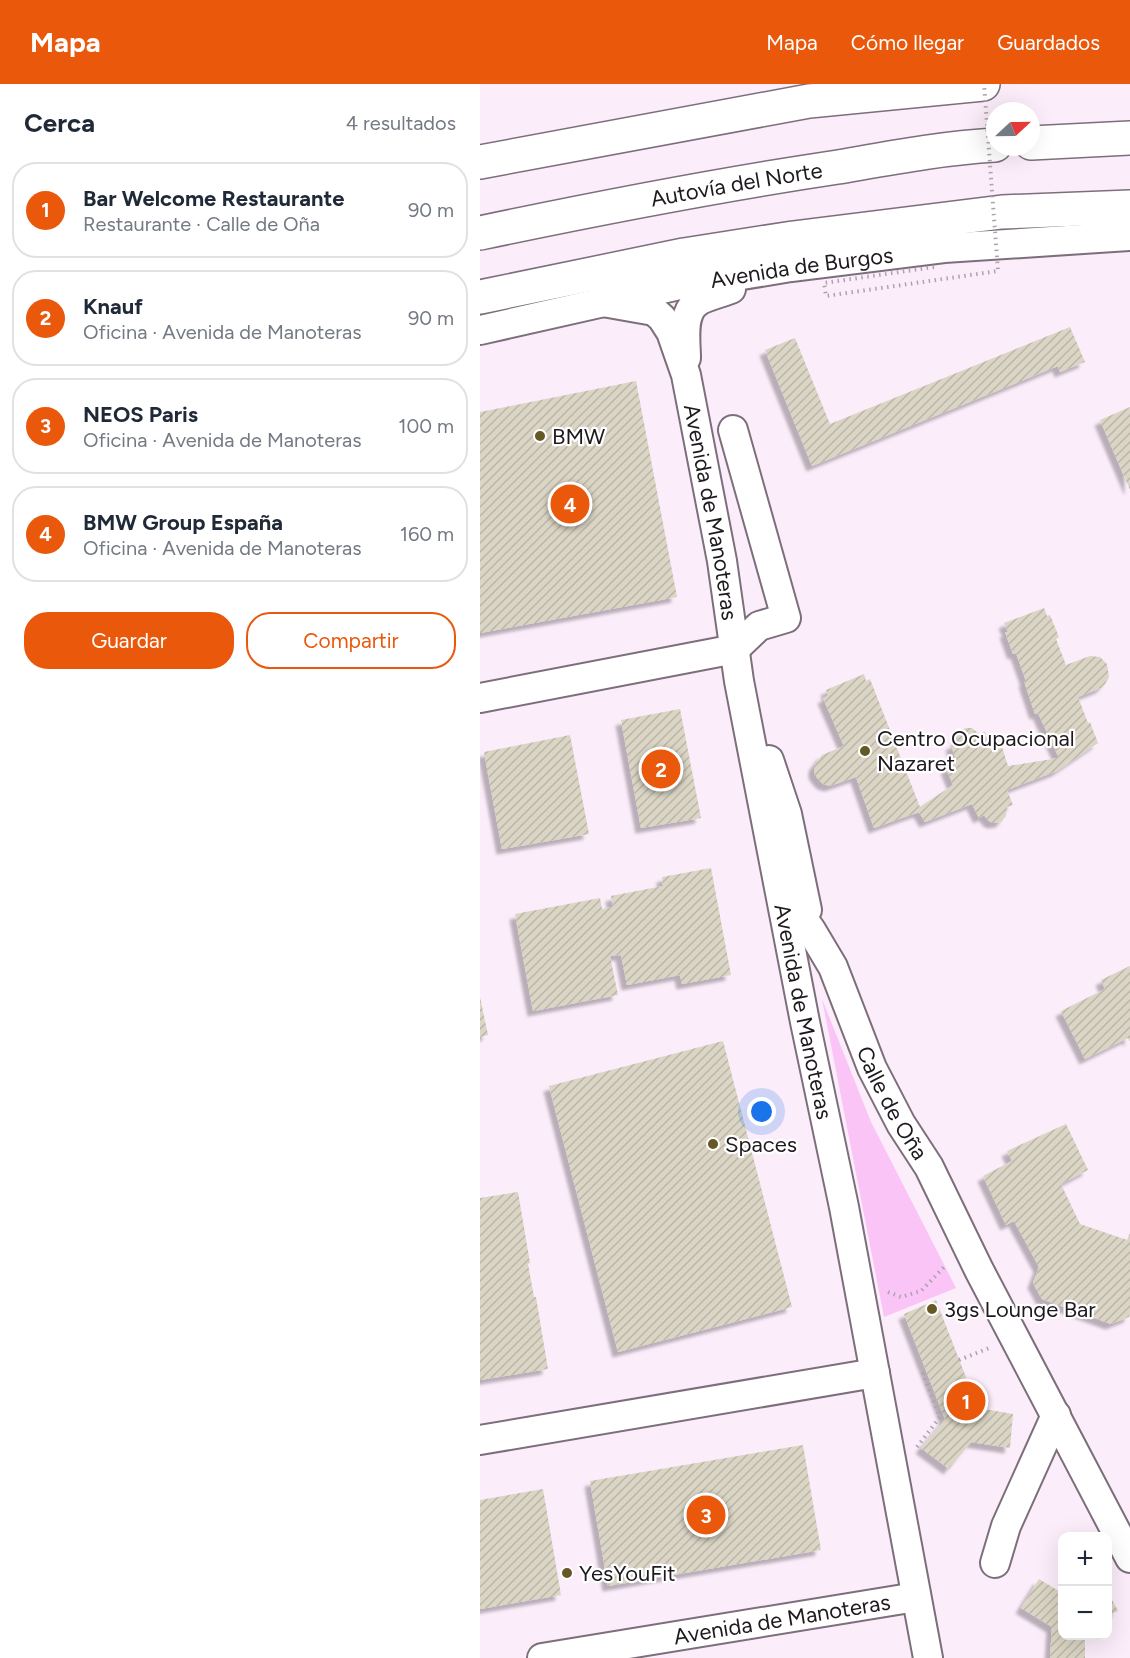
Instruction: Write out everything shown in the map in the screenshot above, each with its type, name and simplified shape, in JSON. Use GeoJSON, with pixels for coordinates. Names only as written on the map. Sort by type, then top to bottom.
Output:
{"type":"FeatureCollection","features":[{"type":"Feature","properties":{"kind":"highway"},"geometry":{"type":"LineString","coordinates":[[480,162],[809,101],[984,84]]}},
{"type":"Feature","properties":{"kind":"highway"},"geometry":{"type":"LineString","coordinates":[[1040,143],[1130,138]]}},
{"type":"Feature","properties":{"kind":"highway","name":"Autovía del Norte"},"geometry":{"type":"LineString","coordinates":[[480,233],[624,203],[796,173],[986,146]]}},
{"type":"Feature","properties":{"kind":"highway"},"geometry":{"type":"LineString","coordinates":[[480,297],[684,255],[793,238],[1002,212],[1130,207]]}},
{"type":"Feature","properties":{"kind":"street","name":"Avenida de Burgos"},"geometry":{"type":"LineString","coordinates":[[480,330],[675,286],[791,267],[944,248],[1130,236]]}},
{"type":"Feature","properties":{"kind":"street","name":"Avenida de Manoteras"},"geometry":{"type":"LineString","coordinates":[[686,375],[685,330],[688,317],[696,303],[791,267]]}},
{"type":"Feature","properties":{"kind":"street","name":"Avenida de Manoteras"},"geometry":{"type":"LineString","coordinates":[[603,302],[654,311],[662,318],[671,332],[686,375],[722,561],[738,681],[844,1207],[928,1658]]}},
{"type":"Feature","properties":{"kind":"street"},"geometry":{"type":"LineString","coordinates":[[734,430],[786,618],[759,626],[735,650],[747,681],[787,814],[811,930],[805,1022]]}},
{"type":"Feature","properties":{"kind":"street","name":"Avenida de Manoteras"},"geometry":{"type":"LineString","coordinates":[[480,698],[735,650]]}},
{"type":"Feature","properties":{"kind":"street","name":"Calle de Oña"},"geometry":{"type":"LineString","coordinates":[[758,782],[774,820],[794,908],[811,930],[833,967],[872,1068],[901,1124],[938,1162],[971,1254],[1130,1558]]}},
{"type":"Feature","properties":{"kind":"street"},"geometry":{"type":"LineString","coordinates":[[480,1440],[875,1373]]}},
{"type":"Feature","properties":{"kind":"street"},"geometry":{"type":"LineString","coordinates":[[995,1563],[1006,1526],[1056,1415]]}},
{"type":"Feature","properties":{"kind":"street","name":"Avenida de Manoteras"},"geometry":{"type":"LineString","coordinates":[[542,1658],[916,1597]]}},
{"type":"Feature","properties":{"kind":"path"},"geometry":{"type":"LineString","coordinates":[[934,267],[824,282],[826,296],[998,271],[984,84]]}},
{"type":"Feature","properties":{"kind":"path"},"geometry":{"type":"LineString","coordinates":[[858,1285],[901,1297],[921,1291],[948,1263],[971,1254]]}},
{"type":"Feature","properties":{"kind":"path"},"geometry":{"type":"LineString","coordinates":[[923,1438],[940,1418],[923,1374],[927,1372]]}},
{"type":"Feature","properties":{"kind":"shaded area"},"geometry":{"type":"Polygon","coordinates":[[[822,999],[871,1122],[956,1288],[884,1317],[822,999]]]}},
{"type":"Feature","properties":{"kind":"building"},"geometry":{"type":"Polygon","coordinates":[[[1070,327],[1085,362],[1060,372],[1058,366],[812,466],[765,350],[795,338],[830,424],[1070,327]]]}},
{"type":"Feature","properties":{"kind":"building"},"geometry":{"type":"Polygon","coordinates":[[[636,381],[677,597],[480,633],[480,412],[636,381]]]}},
{"type":"Feature","properties":{"kind":"building"},"geometry":{"type":"Polygon","coordinates":[[[1130,407],[1130,490],[1100,420],[1130,407]]]}},
{"type":"Feature","properties":{"kind":"building"},"geometry":{"type":"Polygon","coordinates":[[[1044,608],[1047,616],[1050,615],[1059,637],[1056,639],[1066,665],[1090,656],[1100,657],[1107,664],[1109,677],[1105,684],[1101,688],[1078,697],[1098,743],[1057,771],[1007,790],[1013,805],[1007,807],[1006,816],[1001,822],[993,823],[984,815],[979,818],[972,804],[925,822],[919,812],[874,828],[856,777],[830,786],[818,779],[814,773],[814,766],[822,755],[844,746],[823,698],[828,696],[826,690],[864,674],[866,681],[870,679],[920,807],[953,785],[946,768],[957,763],[951,745],[957,742],[958,734],[965,728],[972,728],[979,734],[985,732],[991,750],[1002,747],[1008,766],[1059,758],[1038,713],[1035,714],[1024,681],[1026,681],[1016,653],[1013,654],[1004,623],[1044,608]]]}},
{"type":"Feature","properties":{"kind":"building"},"geometry":{"type":"Polygon","coordinates":[[[680,709],[701,818],[641,828],[621,720],[680,709]]]}},
{"type":"Feature","properties":{"kind":"building"},"geometry":{"type":"Polygon","coordinates":[[[570,735],[589,834],[502,849],[484,752],[570,735]]]}},
{"type":"Feature","properties":{"kind":"building"},"geometry":{"type":"Polygon","coordinates":[[[711,868],[731,975],[682,984],[680,975],[627,985],[621,955],[610,956],[618,995],[533,1011],[515,914],[600,898],[602,909],[613,907],[611,896],[663,886],[662,877],[711,868]]]}},
{"type":"Feature","properties":{"kind":"building"},"geometry":{"type":"Polygon","coordinates":[[[1130,966],[1130,1042],[1128,1038],[1085,1059],[1061,1011],[1105,989],[1101,980],[1130,966]]]}},
{"type":"Feature","properties":{"kind":"building"},"geometry":{"type":"Polygon","coordinates":[[[480,997],[488,1035],[480,1037],[480,997]]]}},
{"type":"Feature","properties":{"kind":"building"},"geometry":{"type":"Polygon","coordinates":[[[723,1041],[792,1307],[618,1352],[549,1086],[723,1041]]]}},
{"type":"Feature","properties":{"kind":"building"},"geometry":{"type":"Polygon","coordinates":[[[1066,1124],[1088,1170],[1061,1184],[1080,1224],[1127,1240],[1130,1233],[1130,1314],[1129,1317],[1111,1324],[1042,1299],[1033,1283],[1039,1267],[1014,1221],[1006,1225],[983,1176],[1012,1161],[1007,1151],[1066,1124]]]}},
{"type":"Feature","properties":{"kind":"building"},"geometry":{"type":"Polygon","coordinates":[[[518,1192],[530,1263],[528,1264],[548,1369],[480,1380],[480,1198],[518,1192]]]}},
{"type":"Feature","properties":{"kind":"building"},"geometry":{"type":"Polygon","coordinates":[[[936,1300],[978,1408],[1013,1414],[1010,1448],[971,1442],[949,1469],[921,1448],[945,1419],[904,1314],[936,1300]]]}},
{"type":"Feature","properties":{"kind":"building"},"geometry":{"type":"Polygon","coordinates":[[[803,1445],[821,1550],[608,1586],[590,1481],[803,1445]]]}},
{"type":"Feature","properties":{"kind":"building"},"geometry":{"type":"Polygon","coordinates":[[[543,1489],[561,1595],[480,1609],[480,1500],[543,1489]]]}},
{"type":"Feature","properties":{"kind":"building"},"geometry":{"type":"Polygon","coordinates":[[[1039,1579],[1058,1591],[1058,1640],[1085,1640],[1085,1658],[1050,1658],[1052,1627],[1021,1608],[1039,1579]]]}},
{"type":"Feature","properties":{"kind":"building"},"geometry":{"type":"Polygon","coordinates":[[[1112,1600],[1118,1611],[1112,1614],[1112,1600]]]}},
{"type":"Feature","properties":{"kind":"place","name":"BMW"},"geometry":{"type":"Point","coordinates":[540,436]}},
{"type":"Feature","properties":{"kind":"place","name":"BMW Group España"},"geometry":{"type":"Point","coordinates":[570,504]}},
{"type":"Feature","properties":{"kind":"place","name":"Centro Ocupacional Nazaret"},"geometry":{"type":"Point","coordinates":[865,751]}},
{"type":"Feature","properties":{"kind":"place","name":"Knauf"},"geometry":{"type":"Point","coordinates":[661,769]}},
{"type":"Feature","properties":{"kind":"place","name":"Spaces"},"geometry":{"type":"Point","coordinates":[713,1144]}},
{"type":"Feature","properties":{"kind":"place","name":"3gs Lounge Bar"},"geometry":{"type":"Point","coordinates":[932,1309]}},
{"type":"Feature","properties":{"kind":"place","name":"Bar Welcome Restaurante"},"geometry":{"type":"Point","coordinates":[966,1401]}},
{"type":"Feature","properties":{"kind":"place","name":"NEOS Paris"},"geometry":{"type":"Point","coordinates":[706,1515]}},
{"type":"Feature","properties":{"kind":"place","name":"YesYouFit"},"geometry":{"type":"Point","coordinates":[567,1573]}}]}
